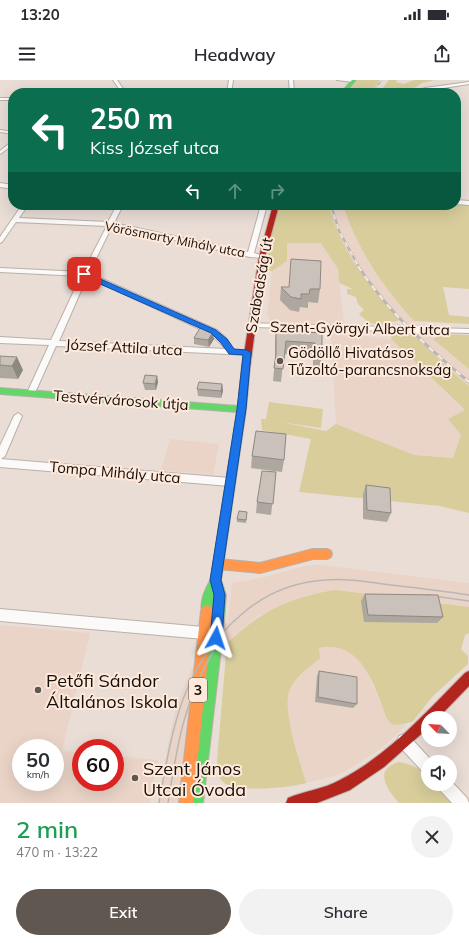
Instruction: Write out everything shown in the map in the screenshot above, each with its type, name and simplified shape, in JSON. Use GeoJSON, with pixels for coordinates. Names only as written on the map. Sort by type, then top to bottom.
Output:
{"type":"FeatureCollection","features":[{"type":"Feature","properties":{"kind":"main road","name":"Szabadság út"},"geometry":{"type":"LineString","coordinates":[[186,803],[209,593],[216,580],[242,409],[251,325],[262,257],[275,210]]}},
{"type":"Feature","properties":{"kind":"main road","name":"Testvérvárosok útja"},"geometry":{"type":"LineString","coordinates":[[0,391],[242,409]]}},
{"type":"Feature","properties":{"kind":"main road"},"geometry":{"type":"LineString","coordinates":[[218,564],[260,568],[313,554],[327,554]]}},
{"type":"Feature","properties":{"kind":"main road","name":"Szabadság út"},"geometry":{"type":"LineString","coordinates":[[196,803],[217,632],[220,595],[216,580]]}},
{"type":"Feature","properties":{"kind":"main road"},"geometry":{"type":"LineString","coordinates":[[293,803],[341,788],[368,772],[404,741],[469,677]]}},
{"type":"Feature","properties":{"kind":"street"},"geometry":{"type":"LineString","coordinates":[[339,80],[354,81]]}},
{"type":"Feature","properties":{"kind":"street"},"geometry":{"type":"LineString","coordinates":[[432,88],[469,83]]}},
{"type":"Feature","properties":{"kind":"street"},"geometry":{"type":"LineString","coordinates":[[0,153],[8,147]]}},
{"type":"Feature","properties":{"kind":"street"},"geometry":{"type":"LineString","coordinates":[[0,241],[22,210]]}},
{"type":"Feature","properties":{"kind":"street"},"geometry":{"type":"LineString","coordinates":[[31,393],[84,274],[117,210]]}},
{"type":"Feature","properties":{"kind":"street","name":"Szabadság út"},"geometry":{"type":"LineString","coordinates":[[250,255],[263,210]]}},
{"type":"Feature","properties":{"kind":"street","name":"Vörösmarty Mihály utca"},"geometry":{"type":"LineString","coordinates":[[15,220],[110,224],[262,257]]}},
{"type":"Feature","properties":{"kind":"street"},"geometry":{"type":"LineString","coordinates":[[0,270],[84,274],[214,332],[224,341],[232,352]]}},
{"type":"Feature","properties":{"kind":"street","name":"Szent-Györgyi Albert utca"},"geometry":{"type":"LineString","coordinates":[[251,325],[469,331]]}},
{"type":"Feature","properties":{"kind":"street","name":"József Attila utca"},"geometry":{"type":"LineString","coordinates":[[0,340],[247,353]]}},
{"type":"Feature","properties":{"kind":"street"},"geometry":{"type":"LineString","coordinates":[[0,456],[18,416]]}},
{"type":"Feature","properties":{"kind":"street","name":"Tompa Mihály utca"},"geometry":{"type":"LineString","coordinates":[[0,463],[230,482]]}},
{"type":"Feature","properties":{"kind":"street"},"geometry":{"type":"LineString","coordinates":[[0,615],[204,633]]}},
{"type":"Feature","properties":{"kind":"street"},"geometry":{"type":"LineString","coordinates":[[404,741],[421,760]]}},
{"type":"Feature","properties":{"kind":"street"},"geometry":{"type":"LineString","coordinates":[[451,791],[462,803]]}},
{"type":"Feature","properties":{"kind":"shaded area"},"geometry":{"type":"Polygon","coordinates":[[[358,80],[380,80],[374,88],[351,88],[358,80]]]}},
{"type":"Feature","properties":{"kind":"shaded area"},"geometry":{"type":"Polygon","coordinates":[[[389,80],[397,80],[396,82],[404,84],[414,80],[435,80],[422,83],[414,88],[383,88],[389,80]]]}},
{"type":"Feature","properties":{"kind":"shaded area"},"geometry":{"type":"Polygon","coordinates":[[[461,203],[469,204],[469,289],[443,287],[449,315],[469,317],[469,324],[414,321],[392,295],[372,267],[363,252],[345,210],[461,210],[461,203]]]}},
{"type":"Feature","properties":{"kind":"shaded area"},"geometry":{"type":"Polygon","coordinates":[[[278,210],[331,210],[340,237],[357,267],[377,295],[400,320],[382,325],[369,323],[359,314],[364,310],[358,304],[356,297],[347,294],[347,289],[353,289],[339,283],[338,269],[321,243],[287,243],[287,261],[272,271],[265,271],[271,232],[278,210]]]}},
{"type":"Feature","properties":{"kind":"shaded area"},"geometry":{"type":"Polygon","coordinates":[[[331,210],[345,210],[364,254],[396,301],[414,321],[469,369],[469,386],[429,350],[384,303],[346,249],[331,210]]]}},
{"type":"Feature","properties":{"kind":"shaded area"},"geometry":{"type":"Polygon","coordinates":[[[286,243],[321,243],[338,269],[344,324],[271,322],[267,313],[272,271],[287,261],[286,243]]]}},
{"type":"Feature","properties":{"kind":"shaded area"},"geometry":{"type":"Polygon","coordinates":[[[331,332],[391,339],[465,411],[448,419],[461,435],[453,458],[414,455],[336,424],[331,332]]]}},
{"type":"Feature","properties":{"kind":"shaded area"},"geometry":{"type":"Polygon","coordinates":[[[392,334],[414,335],[469,386],[469,513],[440,506],[299,492],[311,439],[262,430],[261,419],[266,419],[269,402],[323,409],[321,428],[280,422],[326,431],[336,424],[414,455],[453,458],[461,435],[448,419],[465,410],[391,339],[392,334]]]}},
{"type":"Feature","properties":{"kind":"shaded area"},"geometry":{"type":"Polygon","coordinates":[[[440,334],[469,335],[469,369],[433,339],[440,334]]]}},
{"type":"Feature","properties":{"kind":"shaded area"},"geometry":{"type":"Polygon","coordinates":[[[170,439],[219,444],[213,475],[161,470],[170,439]]]}},
{"type":"Feature","properties":{"kind":"shaded area"},"geometry":{"type":"Polygon","coordinates":[[[308,565],[321,565],[469,583],[469,607],[432,602],[260,615],[239,631],[218,653],[180,803],[158,803],[172,724],[178,701],[191,670],[219,630],[228,622],[232,583],[265,577],[308,565]]]}},
{"type":"Feature","properties":{"kind":"shaded area"},"geometry":{"type":"Polygon","coordinates":[[[335,590],[469,607],[469,633],[465,635],[461,649],[468,656],[468,664],[433,696],[412,722],[398,725],[391,724],[386,717],[371,679],[356,658],[346,651],[333,647],[319,648],[320,658],[296,680],[290,689],[288,698],[292,735],[306,783],[276,788],[239,788],[223,782],[218,775],[217,761],[227,643],[252,622],[276,608],[304,597],[335,590]]]}},
{"type":"Feature","properties":{"kind":"shaded area","name":"Petőfi Sándor Általános Iskola"},"geometry":{"type":"Polygon","coordinates":[[[0,625],[90,633],[64,743],[64,739],[12,739],[12,791],[64,791],[64,751],[72,752],[72,791],[124,791],[124,757],[158,760],[150,803],[0,803],[0,625]]]}},
{"type":"Feature","properties":{"kind":"shaded area"},"geometry":{"type":"Polygon","coordinates":[[[326,646],[345,649],[355,655],[367,671],[386,717],[398,725],[407,724],[375,753],[356,765],[338,775],[306,783],[288,718],[289,690],[295,681],[307,669],[319,648],[326,646]]]}},
{"type":"Feature","properties":{"kind":"shaded area"},"geometry":{"type":"Polygon","coordinates":[[[399,762],[421,770],[421,791],[442,791],[453,803],[399,803],[385,781],[384,775],[386,770],[399,762]]]}},
{"type":"Feature","properties":{"kind":"building"},"geometry":{"type":"Polygon","coordinates":[[[291,259],[321,261],[320,289],[310,289],[309,294],[301,294],[301,299],[291,297],[281,287],[289,287],[291,259]]]}},
{"type":"Feature","properties":{"kind":"building"},"geometry":{"type":"Polygon","coordinates":[[[200,328],[213,332],[208,340],[194,338],[200,328]]]}},
{"type":"Feature","properties":{"kind":"building"},"geometry":{"type":"Polygon","coordinates":[[[276,328],[289,329],[289,331],[322,333],[322,354],[315,354],[315,343],[286,341],[283,369],[274,368],[276,354],[276,328]]]}},
{"type":"Feature","properties":{"kind":"building"},"geometry":{"type":"Polygon","coordinates":[[[0,356],[17,357],[12,366],[0,365],[0,356]]]}},
{"type":"Feature","properties":{"kind":"building"},"geometry":{"type":"Polygon","coordinates":[[[145,375],[157,376],[155,384],[143,383],[145,375]]]}},
{"type":"Feature","properties":{"kind":"building"},"geometry":{"type":"Polygon","coordinates":[[[199,382],[222,384],[221,391],[197,389],[199,382]]]}},
{"type":"Feature","properties":{"kind":"building"},"geometry":{"type":"Polygon","coordinates":[[[256,431],[286,434],[284,460],[252,456],[256,431]]]}},
{"type":"Feature","properties":{"kind":"building"},"geometry":{"type":"Polygon","coordinates":[[[262,471],[276,472],[273,504],[257,502],[262,471]]]}},
{"type":"Feature","properties":{"kind":"building"},"geometry":{"type":"Polygon","coordinates":[[[366,485],[390,488],[391,513],[367,510],[366,485]]]}},
{"type":"Feature","properties":{"kind":"building"},"geometry":{"type":"Polygon","coordinates":[[[239,511],[247,512],[246,520],[237,519],[239,511]]]}},
{"type":"Feature","properties":{"kind":"building"},"geometry":{"type":"Polygon","coordinates":[[[365,594],[438,595],[443,617],[368,615],[365,594]]]}},
{"type":"Feature","properties":{"kind":"building"},"geometry":{"type":"Polygon","coordinates":[[[319,671],[357,677],[357,704],[318,697],[319,671]]]}},
{"type":"Feature","properties":{"kind":"tram line"},"geometry":{"type":"LineString","coordinates":[[159,803],[175,724],[193,677],[206,654],[222,633],[251,607],[280,590],[313,581],[358,581],[469,595]]}},
{"type":"Feature","properties":{"kind":"tram line"},"geometry":{"type":"LineString","coordinates":[[427,595],[469,601]]}},
{"type":"Feature","properties":{"kind":"tram line"},"geometry":{"type":"LineString","coordinates":[[168,803],[183,724],[195,687],[214,650]]}},
{"type":"Feature","properties":{"kind":"railway"},"geometry":{"type":"LineString","coordinates":[[375,88],[382,80]]}},
{"type":"Feature","properties":{"kind":"railway"},"geometry":{"type":"LineString","coordinates":[[333,210],[339,231],[359,267]]}},
{"type":"Feature","properties":{"kind":"railway"},"geometry":{"type":"LineString","coordinates":[[358,266],[395,314],[469,382]]}},
{"type":"Feature","properties":{"kind":"traffic: fast"},"geometry":{"type":"LineString","coordinates":[[347,88],[354,80]]}},
{"type":"Feature","properties":{"kind":"traffic: fast"},"geometry":{"type":"LineString","coordinates":[[207,611],[209,593],[216,580],[242,409],[246,367]]}},
{"type":"Feature","properties":{"kind":"traffic: fast"},"geometry":{"type":"LineString","coordinates":[[0,391],[242,409]]}},
{"type":"Feature","properties":{"kind":"traffic: fast"},"geometry":{"type":"LineString","coordinates":[[196,803],[217,632],[220,595],[216,580]]}},
{"type":"Feature","properties":{"kind":"traffic: slow"},"geometry":{"type":"LineString","coordinates":[[218,564],[260,568],[313,554],[327,554]]}},
{"type":"Feature","properties":{"kind":"traffic: slow"},"geometry":{"type":"LineString","coordinates":[[186,803],[207,611]]}},
{"type":"Feature","properties":{"kind":"traffic: jam"},"geometry":{"type":"LineString","coordinates":[[246,367],[262,257],[275,210]]}},
{"type":"Feature","properties":{"kind":"traffic: jam"},"geometry":{"type":"LineString","coordinates":[[293,803],[345,785],[363,774],[411,736],[469,677]]}},
{"type":"Feature","properties":{"kind":"place","name":"Gödöllő Hivatásos Tűzoltó-parancsnokság"},"geometry":{"type":"Point","coordinates":[280,361]}},
{"type":"Feature","properties":{"kind":"place","name":"Petőfi Sándor Általános Iskola"},"geometry":{"type":"Point","coordinates":[38,690]}},
{"type":"Feature","properties":{"kind":"place","name":"Szent János Utcai Óvoda"},"geometry":{"type":"Point","coordinates":[135,778]}},
{"type":"Feature","properties":{"kind":"route"},"geometry":{"type":"LineString","coordinates":[[84,274],[214,332],[224,341],[232,352],[247,353],[242,409],[216,580],[220,595],[216,638]]}}]}
